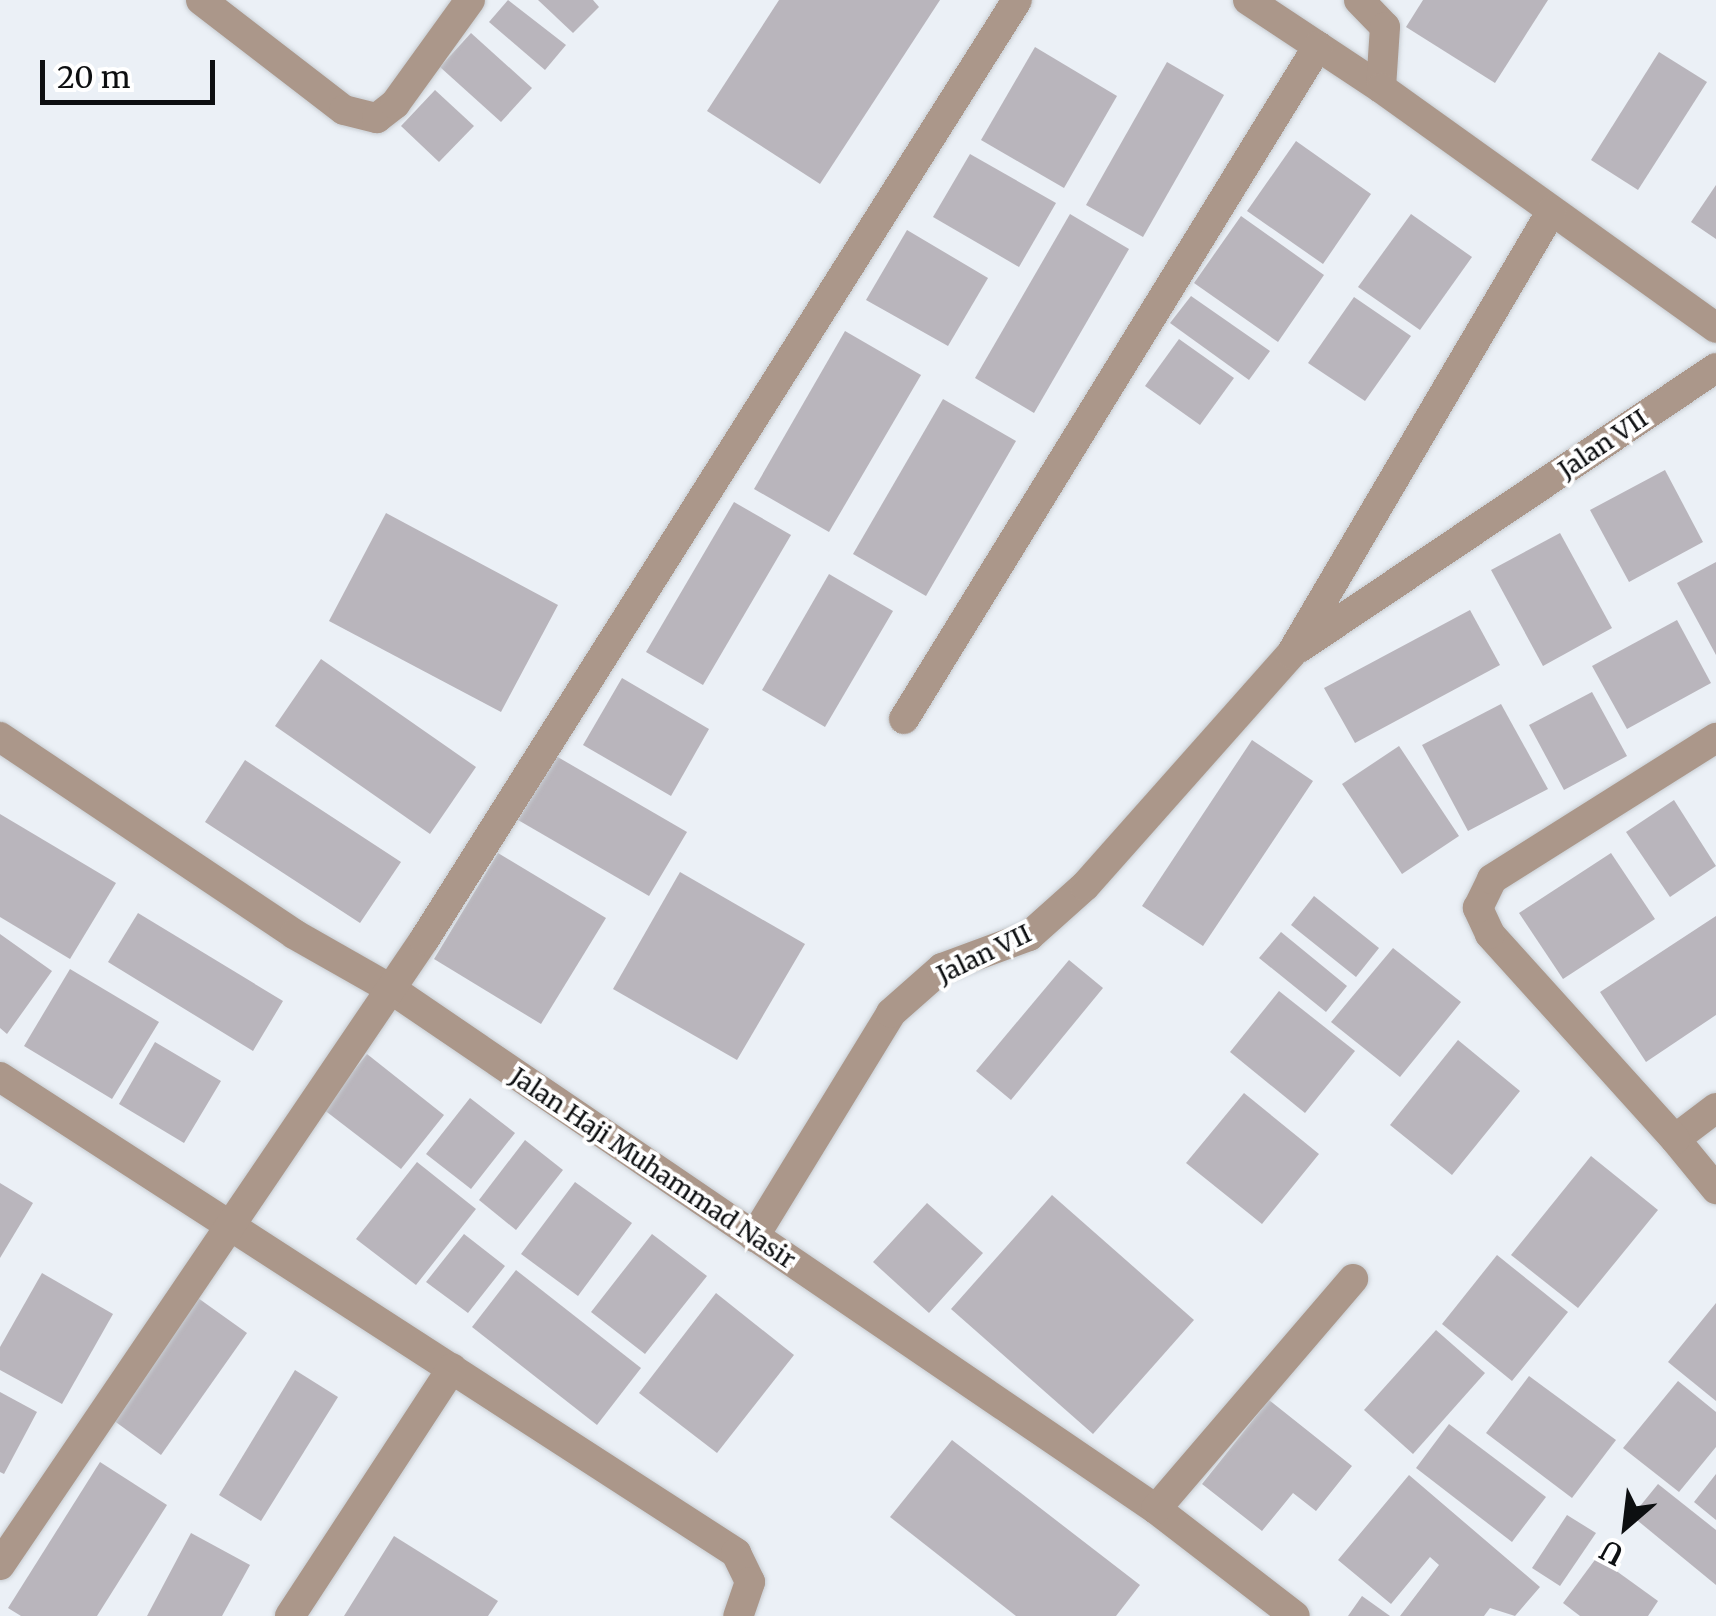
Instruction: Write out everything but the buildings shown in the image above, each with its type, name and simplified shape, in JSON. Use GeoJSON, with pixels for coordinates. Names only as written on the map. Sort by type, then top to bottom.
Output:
{"type":"FeatureCollection","features":[{"type":"Feature","properties":{"kind":"street"},"geometry":{"type":"LineString","coordinates":[[201,0],[344,110],[376,118],[395,104],[470,0]]}},
{"type":"Feature","properties":{"kind":"street"},"geometry":{"type":"LineString","coordinates":[[0,1566],[391,989],[1018,0]]}},
{"type":"Feature","properties":{"kind":"street"},"geometry":{"type":"LineString","coordinates":[[1248,0],[1381,88],[1716,328]]}},
{"type":"Feature","properties":{"kind":"street"},"geometry":{"type":"LineString","coordinates":[[1359,0],[1385,27],[1381,88]]}},
{"type":"Feature","properties":{"kind":"street"},"geometry":{"type":"LineString","coordinates":[[904,719],[1318,46]]}},
{"type":"Feature","properties":{"kind":"street","name":"Jalan VII"},"geometry":{"type":"LineString","coordinates":[[754,1237],[891,1012],[942,968],[1029,936],[1085,886],[1291,654],[1551,212]]}},
{"type":"Feature","properties":{"kind":"street","name":"Jalan VII"},"geometry":{"type":"LineString","coordinates":[[1291,654],[1716,368]]}},
{"type":"Feature","properties":{"kind":"street","name":"Jalan Haji Muhammad Nasir"},"geometry":{"type":"LineString","coordinates":[[0,737],[294,934],[391,989],[1156,1509],[1295,1616]]}},
{"type":"Feature","properties":{"kind":"street"},"geometry":{"type":"LineString","coordinates":[[1716,738],[1492,879],[1478,908],[1490,934],[1716,1189]]}},
{"type":"Feature","properties":{"kind":"street"},"geometry":{"type":"LineString","coordinates":[[0,1077],[736,1554],[750,1582],[738,1616]]}},
{"type":"Feature","properties":{"kind":"street"},"geometry":{"type":"LineString","coordinates":[[1675,1139],[1716,1108]]}},
{"type":"Feature","properties":{"kind":"street"},"geometry":{"type":"LineString","coordinates":[[1156,1509],[1353,1279]]}},
{"type":"Feature","properties":{"kind":"street"},"geometry":{"type":"LineString","coordinates":[[290,1616],[452,1368]]}}]}
